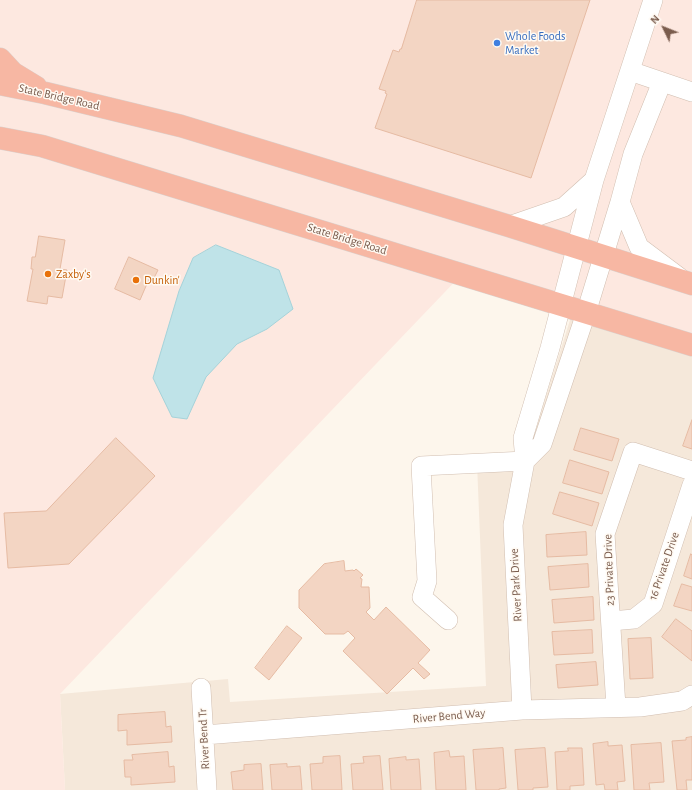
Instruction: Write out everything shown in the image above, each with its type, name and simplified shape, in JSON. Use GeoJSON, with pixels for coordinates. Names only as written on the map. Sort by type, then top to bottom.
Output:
{"type":"FeatureCollection","features":[{"type":"Feature","properties":{"kind":"highway"},"geometry":{"type":"LineString","coordinates":[[0,59],[13,73],[45,93]]}},
{"type":"Feature","properties":{"kind":"highway","name":"State Bridge Road"},"geometry":{"type":"LineString","coordinates":[[0,84],[45,93],[181,126],[509,226],[688,283]]}},
{"type":"Feature","properties":{"kind":"highway","name":"State Bridge Road"},"geometry":{"type":"LineString","coordinates":[[6,144],[42,146],[692,345]]}},
{"type":"Feature","properties":{"kind":"street","name":"River Park Drive"},"geometry":{"type":"LineString","coordinates":[[522,710],[513,525],[526,461],[523,438],[550,348],[594,180],[653,0]]}},
{"type":"Feature","properties":{"kind":"street"},"geometry":{"type":"LineString","coordinates":[[630,71],[692,92]]}},
{"type":"Feature","properties":{"kind":"street"},"geometry":{"type":"LineString","coordinates":[[448,620],[422,597],[427,581],[421,466],[526,461],[542,444],[604,256],[633,154],[662,82]]}},
{"type":"Feature","properties":{"kind":"street"},"geometry":{"type":"LineString","coordinates":[[509,226],[564,207],[594,180]]}},
{"type":"Feature","properties":{"kind":"street"},"geometry":{"type":"LineString","coordinates":[[620,202],[639,247],[688,283]]}},
{"type":"Feature","properties":{"kind":"street","name":"23 Private Drive"},"geometry":{"type":"LineString","coordinates":[[616,707],[606,534],[633,452],[692,471]]}},
{"type":"Feature","properties":{"kind":"street","name":"16 Private Drive"},"geometry":{"type":"LineString","coordinates":[[611,621],[634,619],[653,604],[692,485]]}},
{"type":"Feature","properties":{"kind":"street","name":"River Bend Tr"},"geometry":{"type":"LineString","coordinates":[[201,688],[207,790]]}},
{"type":"Feature","properties":{"kind":"street","name":"River Bend Way"},"geometry":{"type":"LineString","coordinates":[[204,735],[522,710],[640,706],[682,701],[692,694]]}},
{"type":"Feature","properties":{"kind":"shaded area"},"geometry":{"type":"Polygon","coordinates":[[[0,0],[692,0],[692,340],[466,270],[60,694],[65,790],[0,790],[0,0]]]}},
{"type":"Feature","properties":{"kind":"shaded area"},"geometry":{"type":"Polygon","coordinates":[[[575,304],[692,340],[692,790],[65,790],[60,694],[228,679],[230,702],[486,686],[477,463],[526,461],[575,304]]]}},
{"type":"Feature","properties":{"kind":"water"},"geometry":{"type":"Polygon","coordinates":[[[216,245],[279,270],[293,309],[267,329],[237,344],[206,377],[187,419],[172,417],[153,378],[179,291],[193,258],[216,245]]]}},
{"type":"Feature","properties":{"kind":"building"},"geometry":{"type":"Polygon","coordinates":[[[417,0],[590,0],[531,178],[375,128],[387,94],[385,93],[386,91],[379,89],[393,50],[399,52],[401,49],[417,0]]]}},
{"type":"Feature","properties":{"kind":"building"},"geometry":{"type":"Polygon","coordinates":[[[39,236],[65,240],[60,269],[67,270],[62,298],[48,296],[47,304],[27,301],[33,269],[31,269],[32,257],[35,257],[39,236]]]}},
{"type":"Feature","properties":{"kind":"building"},"geometry":{"type":"Polygon","coordinates":[[[129,257],[158,270],[153,280],[149,279],[140,300],[115,289],[129,257]]]}},
{"type":"Feature","properties":{"kind":"building"},"geometry":{"type":"Polygon","coordinates":[[[692,420],[692,449],[683,446],[692,420]]]}},
{"type":"Feature","properties":{"kind":"building"},"geometry":{"type":"Polygon","coordinates":[[[581,428],[619,439],[612,461],[574,450],[581,428]]]}},
{"type":"Feature","properties":{"kind":"building"},"geometry":{"type":"Polygon","coordinates":[[[116,438],[155,476],[69,564],[8,568],[4,513],[46,511],[116,438]]]}},
{"type":"Feature","properties":{"kind":"building"},"geometry":{"type":"Polygon","coordinates":[[[570,460],[609,472],[602,494],[563,483],[570,460]]]}},
{"type":"Feature","properties":{"kind":"building"},"geometry":{"type":"Polygon","coordinates":[[[560,492],[599,503],[592,526],[553,514],[560,492]]]}},
{"type":"Feature","properties":{"kind":"building"},"geometry":{"type":"Polygon","coordinates":[[[586,532],[587,555],[547,557],[546,535],[586,532]]]}},
{"type":"Feature","properties":{"kind":"building"},"geometry":{"type":"Polygon","coordinates":[[[691,554],[692,555],[692,579],[684,576],[691,554]]]}},
{"type":"Feature","properties":{"kind":"building"},"geometry":{"type":"Polygon","coordinates":[[[344,561],[345,571],[354,571],[356,569],[363,575],[360,578],[362,579],[361,587],[369,587],[370,608],[366,612],[374,620],[386,607],[430,650],[418,663],[430,674],[424,679],[413,668],[387,694],[343,651],[355,638],[348,631],[344,634],[325,634],[299,608],[299,590],[324,564],[344,561]]]}},
{"type":"Feature","properties":{"kind":"building"},"geometry":{"type":"Polygon","coordinates":[[[588,564],[589,587],[550,590],[548,567],[588,564]]]}},
{"type":"Feature","properties":{"kind":"building"},"geometry":{"type":"Polygon","coordinates":[[[682,584],[692,587],[692,611],[674,606],[682,584]]]}},
{"type":"Feature","properties":{"kind":"building"},"geometry":{"type":"Polygon","coordinates":[[[593,597],[594,620],[554,623],[552,600],[593,597]]]}},
{"type":"Feature","properties":{"kind":"building"},"geometry":{"type":"Polygon","coordinates":[[[676,619],[692,631],[692,661],[662,637],[676,619]]]}},
{"type":"Feature","properties":{"kind":"building"},"geometry":{"type":"Polygon","coordinates":[[[287,626],[302,638],[269,680],[255,668],[287,626]]]}},
{"type":"Feature","properties":{"kind":"building"},"geometry":{"type":"Polygon","coordinates":[[[592,630],[593,653],[554,655],[552,632],[592,630]]]}},
{"type":"Feature","properties":{"kind":"building"},"geometry":{"type":"Polygon","coordinates":[[[651,638],[653,678],[630,679],[628,639],[651,638]]]}},
{"type":"Feature","properties":{"kind":"building"},"geometry":{"type":"Polygon","coordinates":[[[596,662],[598,685],[558,688],[556,665],[596,662]]]}},
{"type":"Feature","properties":{"kind":"building"},"geometry":{"type":"Polygon","coordinates":[[[165,712],[166,727],[171,726],[172,742],[127,745],[127,730],[118,731],[118,715],[165,712]]]}},
{"type":"Feature","properties":{"kind":"building"},"geometry":{"type":"Polygon","coordinates":[[[692,737],[692,780],[686,780],[687,790],[677,790],[672,741],[686,740],[686,738],[692,737]]]}},
{"type":"Feature","properties":{"kind":"building"},"geometry":{"type":"Polygon","coordinates":[[[608,742],[608,746],[622,745],[625,781],[617,782],[618,790],[605,790],[604,784],[596,785],[593,744],[608,742]]]}},
{"type":"Feature","properties":{"kind":"building"},"geometry":{"type":"Polygon","coordinates":[[[661,743],[664,782],[649,783],[650,790],[634,790],[631,745],[661,743]]]}},
{"type":"Feature","properties":{"kind":"building"},"geometry":{"type":"Polygon","coordinates":[[[503,748],[506,788],[499,790],[476,790],[473,750],[503,748]]]}},
{"type":"Feature","properties":{"kind":"building"},"geometry":{"type":"Polygon","coordinates":[[[545,748],[548,787],[533,788],[533,790],[518,790],[515,750],[545,748]]]}},
{"type":"Feature","properties":{"kind":"building"},"geometry":{"type":"Polygon","coordinates":[[[568,748],[582,748],[584,785],[570,786],[570,790],[557,790],[555,752],[568,751],[568,748]]]}},
{"type":"Feature","properties":{"kind":"building"},"geometry":{"type":"Polygon","coordinates":[[[449,751],[450,757],[464,756],[466,790],[436,790],[434,753],[449,751]]]}},
{"type":"Feature","properties":{"kind":"building"},"geometry":{"type":"Polygon","coordinates":[[[168,752],[169,767],[174,766],[175,782],[131,785],[131,777],[125,777],[124,760],[133,760],[132,755],[168,752]]]}},
{"type":"Feature","properties":{"kind":"building"},"geometry":{"type":"Polygon","coordinates":[[[340,756],[342,790],[312,790],[310,764],[323,763],[323,757],[340,756]]]}},
{"type":"Feature","properties":{"kind":"building"},"geometry":{"type":"Polygon","coordinates":[[[380,756],[383,790],[353,790],[351,764],[364,763],[363,757],[380,756]]]}},
{"type":"Feature","properties":{"kind":"building"},"geometry":{"type":"Polygon","coordinates":[[[406,757],[406,760],[419,759],[421,790],[391,790],[389,759],[406,757]]]}},
{"type":"Feature","properties":{"kind":"building"},"geometry":{"type":"Polygon","coordinates":[[[261,764],[263,790],[233,790],[231,772],[244,770],[244,765],[261,764]]]}},
{"type":"Feature","properties":{"kind":"building"},"geometry":{"type":"Polygon","coordinates":[[[287,764],[287,767],[300,766],[302,790],[272,790],[270,765],[287,764]]]}},
{"type":"Feature","properties":{"kind":"place","name":"Whole Foods Market"},"geometry":{"type":"Point","coordinates":[497,43]}},
{"type":"Feature","properties":{"kind":"place","name":"Zaxby's"},"geometry":{"type":"Point","coordinates":[48,274]}},
{"type":"Feature","properties":{"kind":"place","name":"Dunkin'"},"geometry":{"type":"Point","coordinates":[136,280]}}]}
